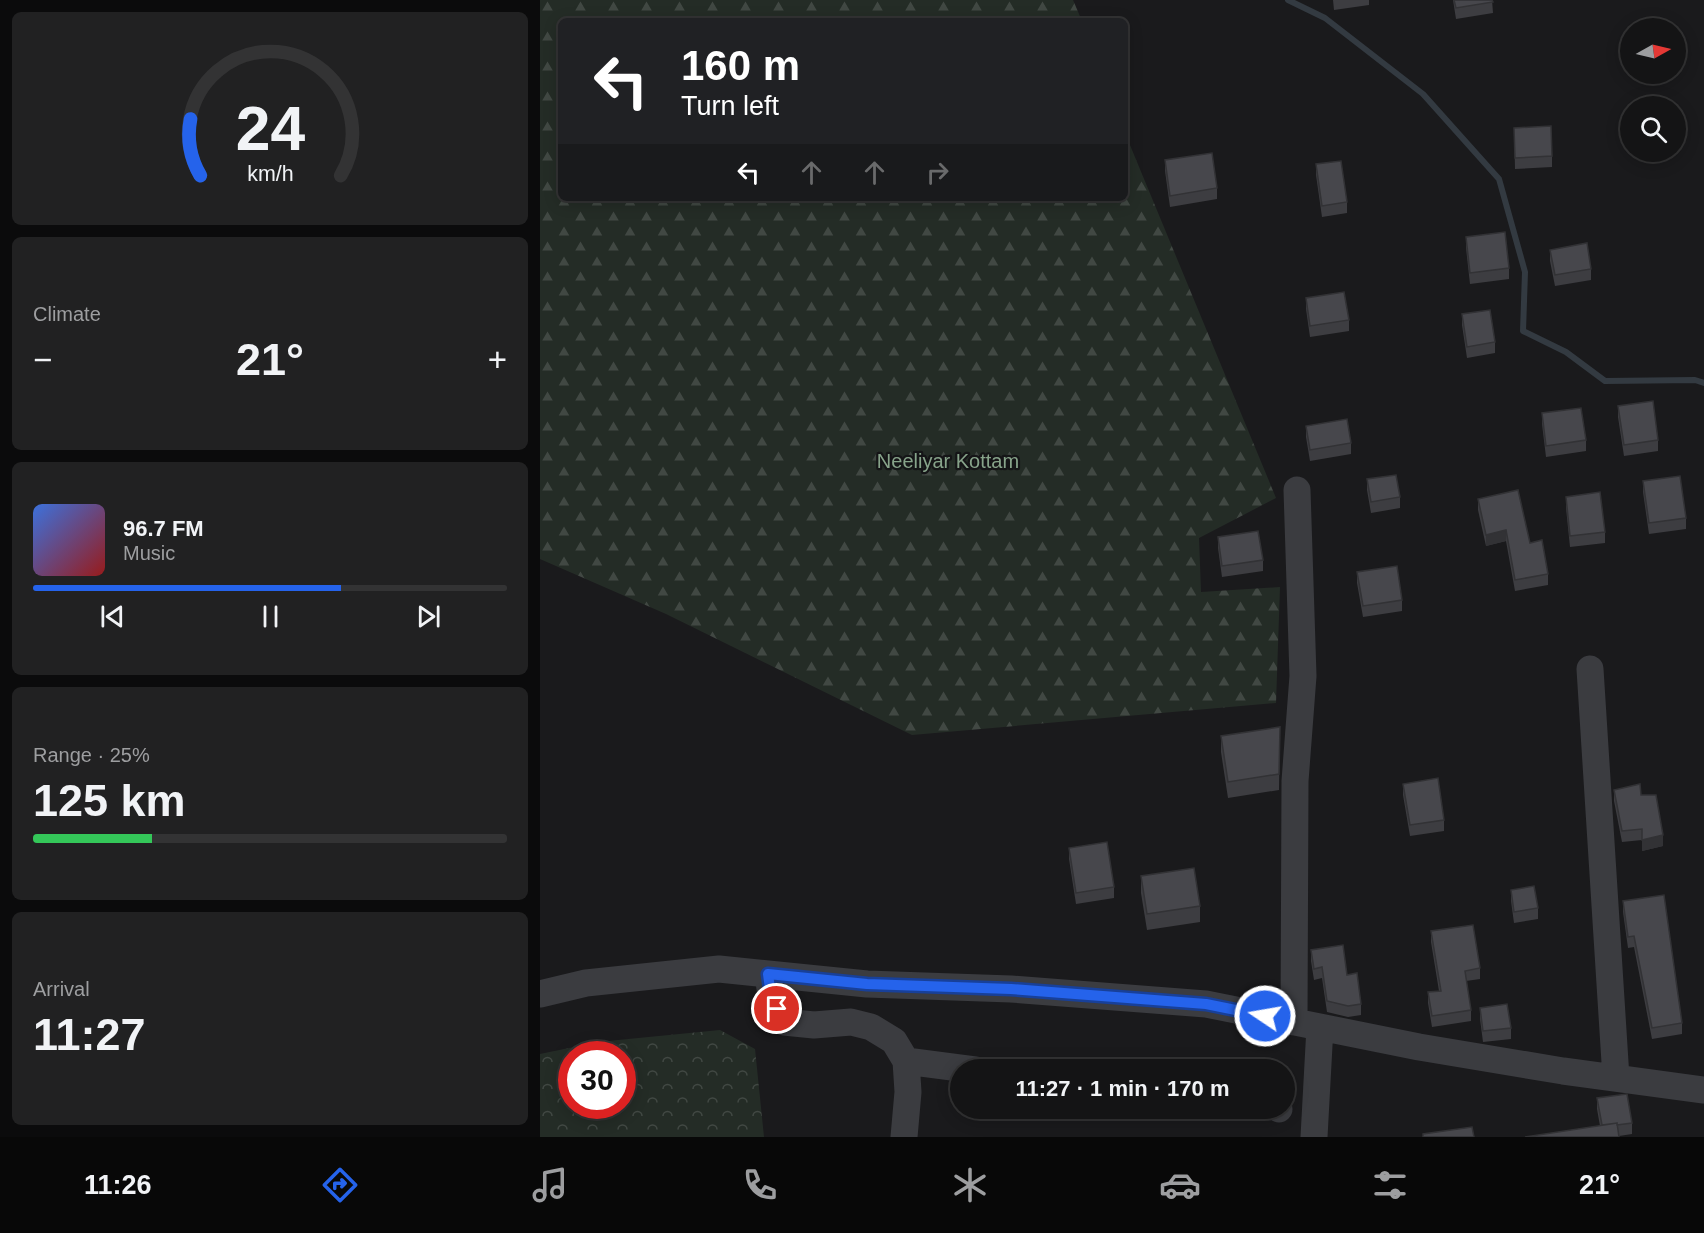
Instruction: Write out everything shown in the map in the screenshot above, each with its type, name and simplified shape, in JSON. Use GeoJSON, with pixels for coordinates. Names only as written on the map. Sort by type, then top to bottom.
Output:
{"type":"FeatureCollection","features":[{"type":"Feature","properties":{"kind":"street"},"geometry":{"type":"LineString","coordinates":[[1294,1022],[1295,781],[1303,676],[1297,490]]}},
{"type":"Feature","properties":{"kind":"street"},"geometry":{"type":"LineString","coordinates":[[1590,669],[1616,1078]]}},
{"type":"Feature","properties":{"kind":"street"},"geometry":{"type":"LineString","coordinates":[[540,994],[586,983],[719,969],[867,984],[1011,989],[1206,1004],[1419,1047],[1704,1090]]}},
{"type":"Feature","properties":{"kind":"street"},"geometry":{"type":"LineString","coordinates":[[768,974],[771,996],[784,1022],[814,1025],[851,1022],[871,1027],[894,1041],[906,1060],[908,1092],[904,1137]]}},
{"type":"Feature","properties":{"kind":"street"},"geometry":{"type":"LineString","coordinates":[[1314,1137],[1320,1027]]}},
{"type":"Feature","properties":{"kind":"street"},"geometry":{"type":"LineString","coordinates":[[906,1060],[950,1066]]}},
{"type":"Feature","properties":{"kind":"green space","name":"Neeliyar Kottam"},"geometry":{"type":"Polygon","coordinates":[[[540,0],[1073,0],[1081,18],[558,18],[558,201],[1128,201],[1128,140],[1276,498],[1199,538],[1201,592],[1280,587],[1276,703],[912,735],[666,614],[540,559],[540,0]]]}},
{"type":"Feature","properties":{"kind":"green space"},"geometry":{"type":"Polygon","coordinates":[[[720,1030],[755,1049],[764,1137],[540,1137],[540,1054],[558,1050],[558,1119],[636,1119],[636,1041],[608,1041],[720,1030]]]}},
{"type":"Feature","properties":{"kind":"building"},"geometry":{"type":"Polygon","coordinates":[[[1454,0],[1492,0],[1493,2],[1456,8],[1454,0]]]}},
{"type":"Feature","properties":{"kind":"building"},"geometry":{"type":"Polygon","coordinates":[[[1551,126],[1552,156],[1515,158],[1514,128],[1551,126]]]}},
{"type":"Feature","properties":{"kind":"building"},"geometry":{"type":"Polygon","coordinates":[[[1212,153],[1217,188],[1170,196],[1165,160],[1212,153]]]}},
{"type":"Feature","properties":{"kind":"building"},"geometry":{"type":"Polygon","coordinates":[[[1341,161],[1347,202],[1322,206],[1316,164],[1341,161]]]}},
{"type":"Feature","properties":{"kind":"building"},"geometry":{"type":"Polygon","coordinates":[[[1505,232],[1509,268],[1470,273],[1466,237],[1505,232]]]}},
{"type":"Feature","properties":{"kind":"building"},"geometry":{"type":"Polygon","coordinates":[[[1587,243],[1591,269],[1555,275],[1550,250],[1587,243]]]}},
{"type":"Feature","properties":{"kind":"building"},"geometry":{"type":"Polygon","coordinates":[[[1344,292],[1349,320],[1310,326],[1306,298],[1344,292]]]}},
{"type":"Feature","properties":{"kind":"building"},"geometry":{"type":"Polygon","coordinates":[[[1490,310],[1495,342],[1467,347],[1462,314],[1490,310]]]}},
{"type":"Feature","properties":{"kind":"building"},"geometry":{"type":"Polygon","coordinates":[[[1653,401],[1658,440],[1624,445],[1618,406],[1653,401]]]}},
{"type":"Feature","properties":{"kind":"building"},"geometry":{"type":"Polygon","coordinates":[[[1581,408],[1586,440],[1546,446],[1542,413],[1581,408]]]}},
{"type":"Feature","properties":{"kind":"building"},"geometry":{"type":"Polygon","coordinates":[[[1347,419],[1351,443],[1310,450],[1306,426],[1347,419]]]}},
{"type":"Feature","properties":{"kind":"building"},"geometry":{"type":"Polygon","coordinates":[[[1396,475],[1400,497],[1371,502],[1367,479],[1396,475]]]}},
{"type":"Feature","properties":{"kind":"building"},"geometry":{"type":"Polygon","coordinates":[[[1680,476],[1686,518],[1649,523],[1643,481],[1680,476]]]}},
{"type":"Feature","properties":{"kind":"building"},"geometry":{"type":"Polygon","coordinates":[[[1518,490],[1530,543],[1542,540],[1548,574],[1515,580],[1506,530],[1486,535],[1478,499],[1518,490]]]}},
{"type":"Feature","properties":{"kind":"building"},"geometry":{"type":"Polygon","coordinates":[[[1600,492],[1605,532],[1570,536],[1566,497],[1600,492]]]}},
{"type":"Feature","properties":{"kind":"building"},"geometry":{"type":"Polygon","coordinates":[[[1258,531],[1263,560],[1222,566],[1218,537],[1258,531]]]}},
{"type":"Feature","properties":{"kind":"building"},"geometry":{"type":"Polygon","coordinates":[[[1397,566],[1402,600],[1363,606],[1357,572],[1397,566]]]}},
{"type":"Feature","properties":{"kind":"building"},"geometry":{"type":"Polygon","coordinates":[[[1280,727],[1279,774],[1228,782],[1221,736],[1280,727]]]}},
{"type":"Feature","properties":{"kind":"building"},"geometry":{"type":"Polygon","coordinates":[[[1438,778],[1444,820],[1410,825],[1403,784],[1438,778]]]}},
{"type":"Feature","properties":{"kind":"building"},"geometry":{"type":"Polygon","coordinates":[[[1640,784],[1641,795],[1656,795],[1663,835],[1642,840],[1642,829],[1622,831],[1614,790],[1640,784]]]}},
{"type":"Feature","properties":{"kind":"building"},"geometry":{"type":"Polygon","coordinates":[[[1107,842],[1114,887],[1076,893],[1069,848],[1107,842]]]}},
{"type":"Feature","properties":{"kind":"building"},"geometry":{"type":"Polygon","coordinates":[[[1194,868],[1200,906],[1147,914],[1141,876],[1194,868]]]}},
{"type":"Feature","properties":{"kind":"building"},"geometry":{"type":"Polygon","coordinates":[[[1534,886],[1538,908],[1514,912],[1511,890],[1534,886]]]}},
{"type":"Feature","properties":{"kind":"building"},"geometry":{"type":"Polygon","coordinates":[[[1664,895],[1682,1023],[1652,1028],[1634,936],[1628,937],[1623,901],[1664,895]]]}},
{"type":"Feature","properties":{"kind":"building"},"geometry":{"type":"Polygon","coordinates":[[[1473,925],[1480,968],[1465,971],[1471,1010],[1432,1016],[1428,992],[1441,991],[1431,931],[1473,925]]]}},
{"type":"Feature","properties":{"kind":"building"},"geometry":{"type":"Polygon","coordinates":[[[1343,945],[1347,975],[1357,973],[1361,1004],[1348,1006],[1327,1001],[1322,967],[1314,969],[1311,950],[1343,945]]]}},
{"type":"Feature","properties":{"kind":"building"},"geometry":{"type":"Polygon","coordinates":[[[1507,1004],[1511,1028],[1483,1031],[1480,1008],[1507,1004]]]}},
{"type":"Feature","properties":{"kind":"building"},"geometry":{"type":"Polygon","coordinates":[[[1627,1094],[1632,1123],[1602,1125],[1597,1098],[1627,1094]]]}},
{"type":"Feature","properties":{"kind":"building"},"geometry":{"type":"Polygon","coordinates":[[[1617,1123],[1619,1137],[1525,1137],[1617,1123]]]}},
{"type":"Feature","properties":{"kind":"building"},"geometry":{"type":"Polygon","coordinates":[[[1472,1127],[1474,1137],[1423,1137],[1423,1134],[1472,1127]]]}},
{"type":"Feature","properties":{"kind":"waterway"},"geometry":{"type":"LineString","coordinates":[[1288,0],[1325,18],[1423,94],[1499,179],[1525,272],[1523,331],[1566,352],[1605,381],[1695,380],[1704,383]]}},
{"type":"Feature","properties":{"kind":"route"},"geometry":{"type":"LineString","coordinates":[[777,1009],[771,996],[768,974],[867,984],[1011,989],[1206,1004],[1265,1016]]}}]}
